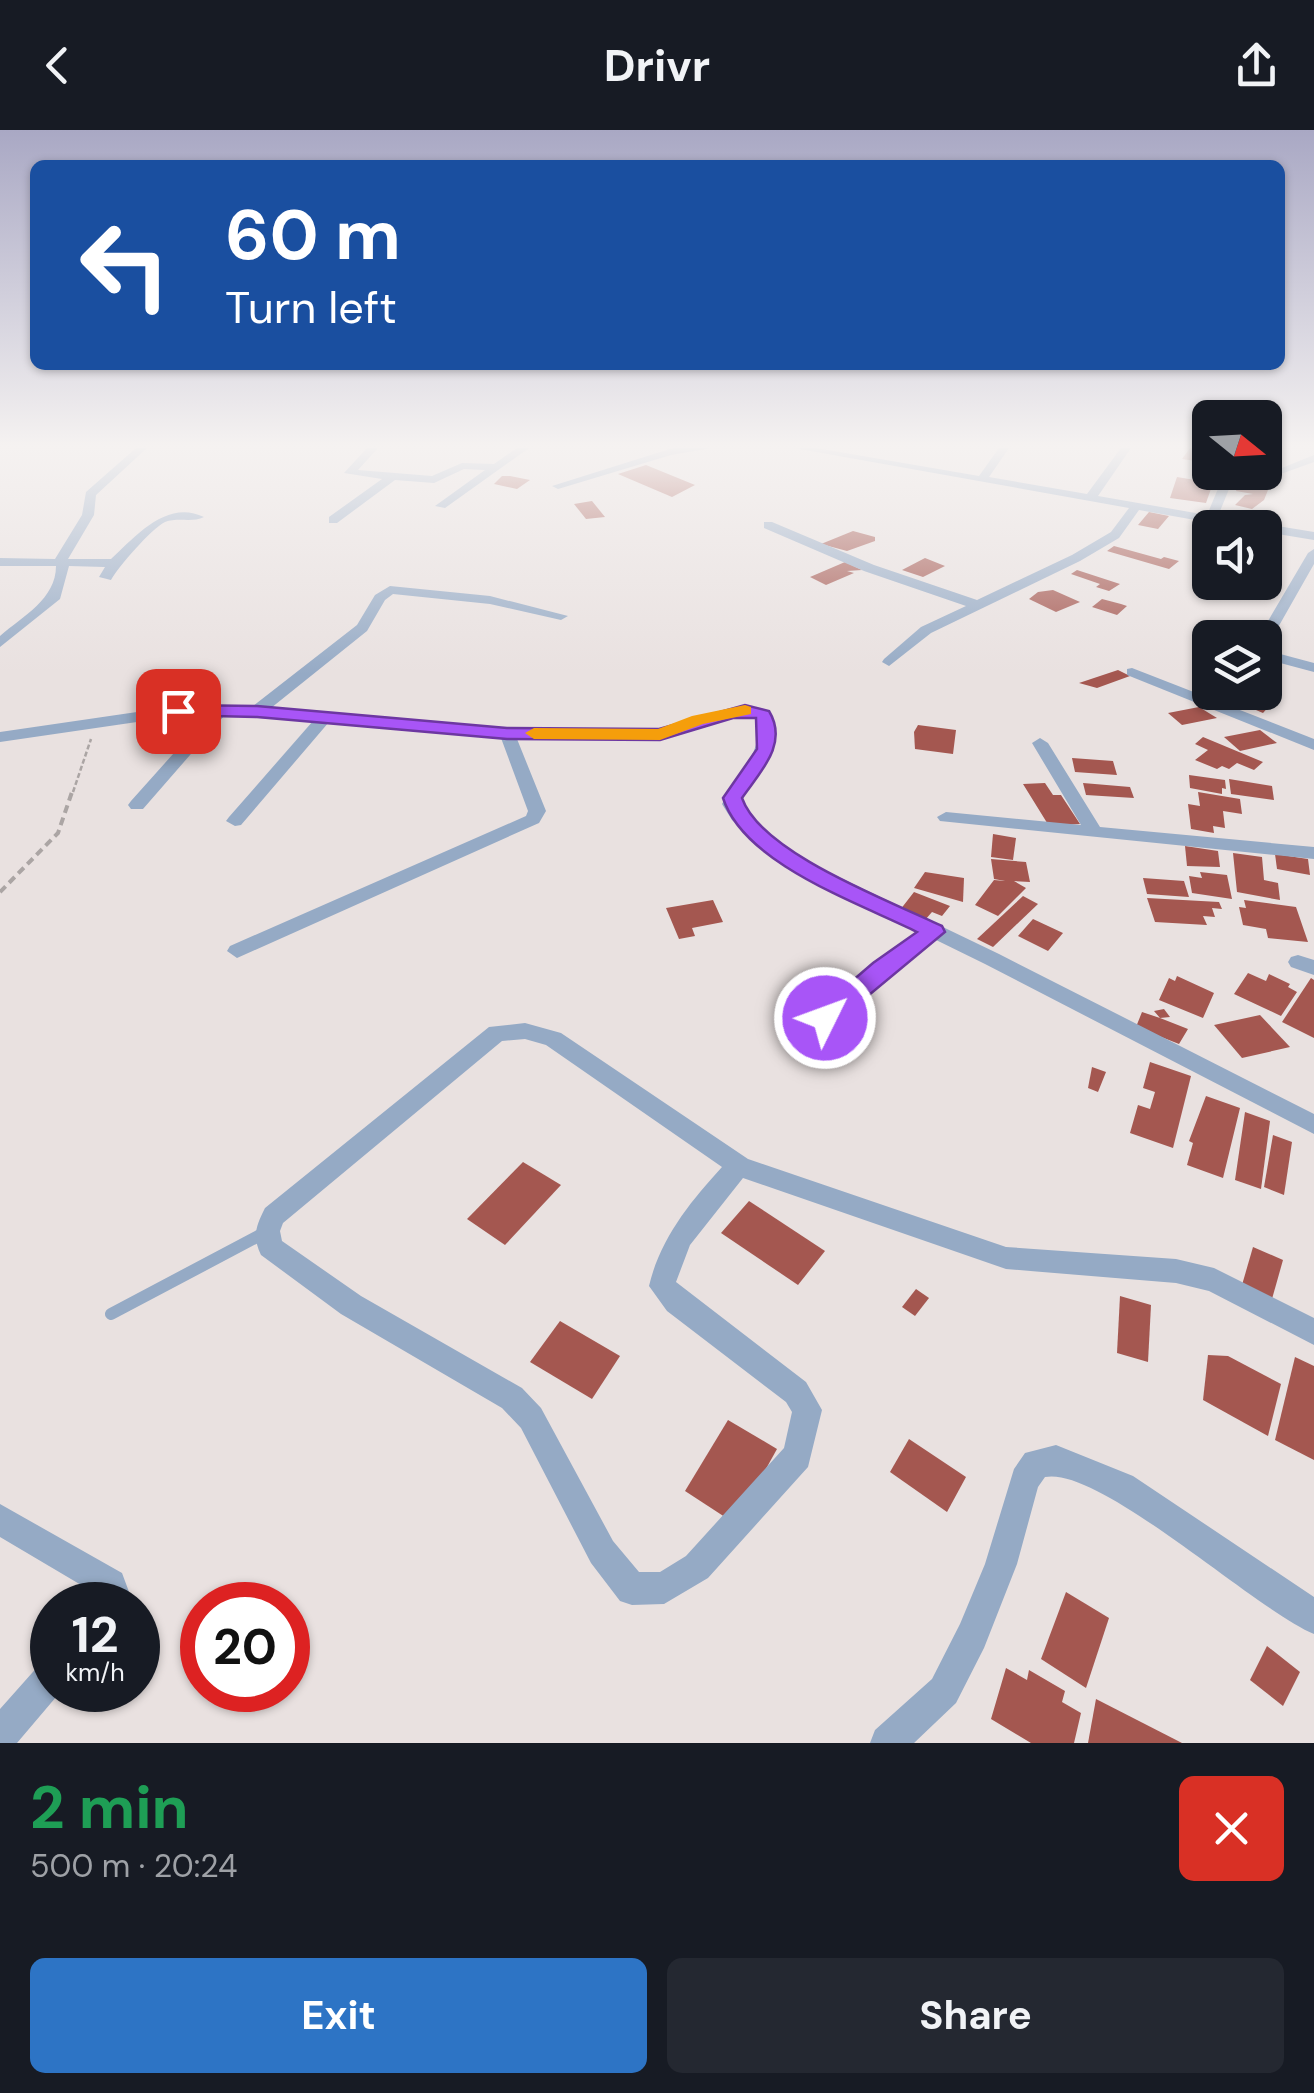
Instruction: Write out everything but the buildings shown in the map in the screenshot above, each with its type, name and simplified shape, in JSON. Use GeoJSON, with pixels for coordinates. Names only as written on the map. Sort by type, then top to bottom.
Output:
{"type":"FeatureCollection","features":[{"type":"Feature","properties":{"kind":"street"},"geometry":{"type":"LineString","coordinates":[[0,643],[55,596],[63,572],[62,560],[83,523]]}},
{"type":"Feature","properties":{"kind":"street"},"geometry":{"type":"LineString","coordinates":[[106,577],[114,563],[157,523]]}},
{"type":"Feature","properties":{"kind":"street"},"geometry":{"type":"LineString","coordinates":[[889,662],[926,630],[1102,542],[1123,523]]}},
{"type":"Feature","properties":{"kind":"street"},"geometry":{"type":"LineString","coordinates":[[768,525],[869,568],[976,605]]}},
{"type":"Feature","properties":{"kind":"street"},"geometry":{"type":"LineString","coordinates":[[1282,531],[1314,536]]}},
{"type":"Feature","properties":{"kind":"street"},"geometry":{"type":"LineString","coordinates":[[1275,620],[1314,553]]}},
{"type":"Feature","properties":{"kind":"street"},"geometry":{"type":"LineString","coordinates":[[0,562],[114,563]]}},
{"type":"Feature","properties":{"kind":"street"},"geometry":{"type":"LineString","coordinates":[[257,711],[362,628],[380,598],[390,590],[490,600],[562,616]]}},
{"type":"Feature","properties":{"kind":"street"},"geometry":{"type":"LineString","coordinates":[[1282,659],[1314,668]]}},
{"type":"Feature","properties":{"kind":"street"},"geometry":{"type":"LineString","coordinates":[[1132,672],[1314,744]]}},
{"type":"Feature","properties":{"kind":"street"},"geometry":{"type":"LineString","coordinates":[[137,806],[220,710]]}},
{"type":"Feature","properties":{"kind":"street"},"geometry":{"type":"LineString","coordinates":[[0,736],[178,711],[257,711],[507,734],[660,734],[745,710],[763,715],[767,724],[766,749],[732,798],[738,816],[786,859],[1314,1125]]}},
{"type":"Feature","properties":{"kind":"street"},"geometry":{"type":"LineString","coordinates":[[236,821],[324,717]]}},
{"type":"Feature","properties":{"kind":"street"},"geometry":{"type":"LineString","coordinates":[[236,951],[534,819],[538,811],[507,734]]}},
{"type":"Feature","properties":{"kind":"street"},"geometry":{"type":"LineString","coordinates":[[1040,743],[1093,830]]}},
{"type":"Feature","properties":{"kind":"street"},"geometry":{"type":"LineString","coordinates":[[946,816],[1314,853]]}},
{"type":"Feature","properties":{"kind":"street"},"geometry":{"type":"LineString","coordinates":[[739,1166],[714,1192],[665,1267],[662,1286],[677,1302],[796,1392],[808,1410],[796,1456],[697,1567],[664,1588],[632,1589],[622,1577],[602,1552],[531,1418],[512,1398],[351,1305],[270,1247],[267,1232],[274,1216],[497,1033],[524,1030],[553,1039],[739,1166],[1006,1258],[1176,1271],[1214,1280],[1314,1332]]}},
{"type":"Feature","properties":{"kind":"street"},"geometry":{"type":"LineString","coordinates":[[888,1743],[944,1692],[972,1636],[1001,1564],[1025,1480],[1036,1464],[1056,1460],[1122,1488],[1314,1617]]}},
{"type":"Feature","properties":{"kind":"street"},"geometry":{"type":"LineString","coordinates":[[0,1520],[107,1582]]}},
{"type":"Feature","properties":{"kind":"street"},"geometry":{"type":"LineString","coordinates":[[0,1736],[30,1701]]}},
{"type":"Feature","properties":{"kind":"lane"},"geometry":{"type":"LineString","coordinates":[[825,1018],[882,968],[934,932]]}},
{"type":"Feature","properties":{"kind":"lane"},"geometry":{"type":"LineString","coordinates":[[111,1314],[267,1232]]}},
{"type":"Feature","properties":{"kind":"path"},"geometry":{"type":"LineString","coordinates":[[0,892],[58,834],[96,725]]}},
{"type":"Feature","properties":{"kind":"slow traffic"},"geometry":{"type":"LineString","coordinates":[[534,733],[660,734],[698,720],[745,711]]}},
{"type":"Feature","properties":{"kind":"route"},"geometry":{"type":"LineString","coordinates":[[178,711],[257,711],[507,734],[660,734],[698,720],[745,710],[763,715],[767,724],[766,749],[732,798],[738,816],[786,859],[934,932],[882,968],[825,1018]]}}]}
